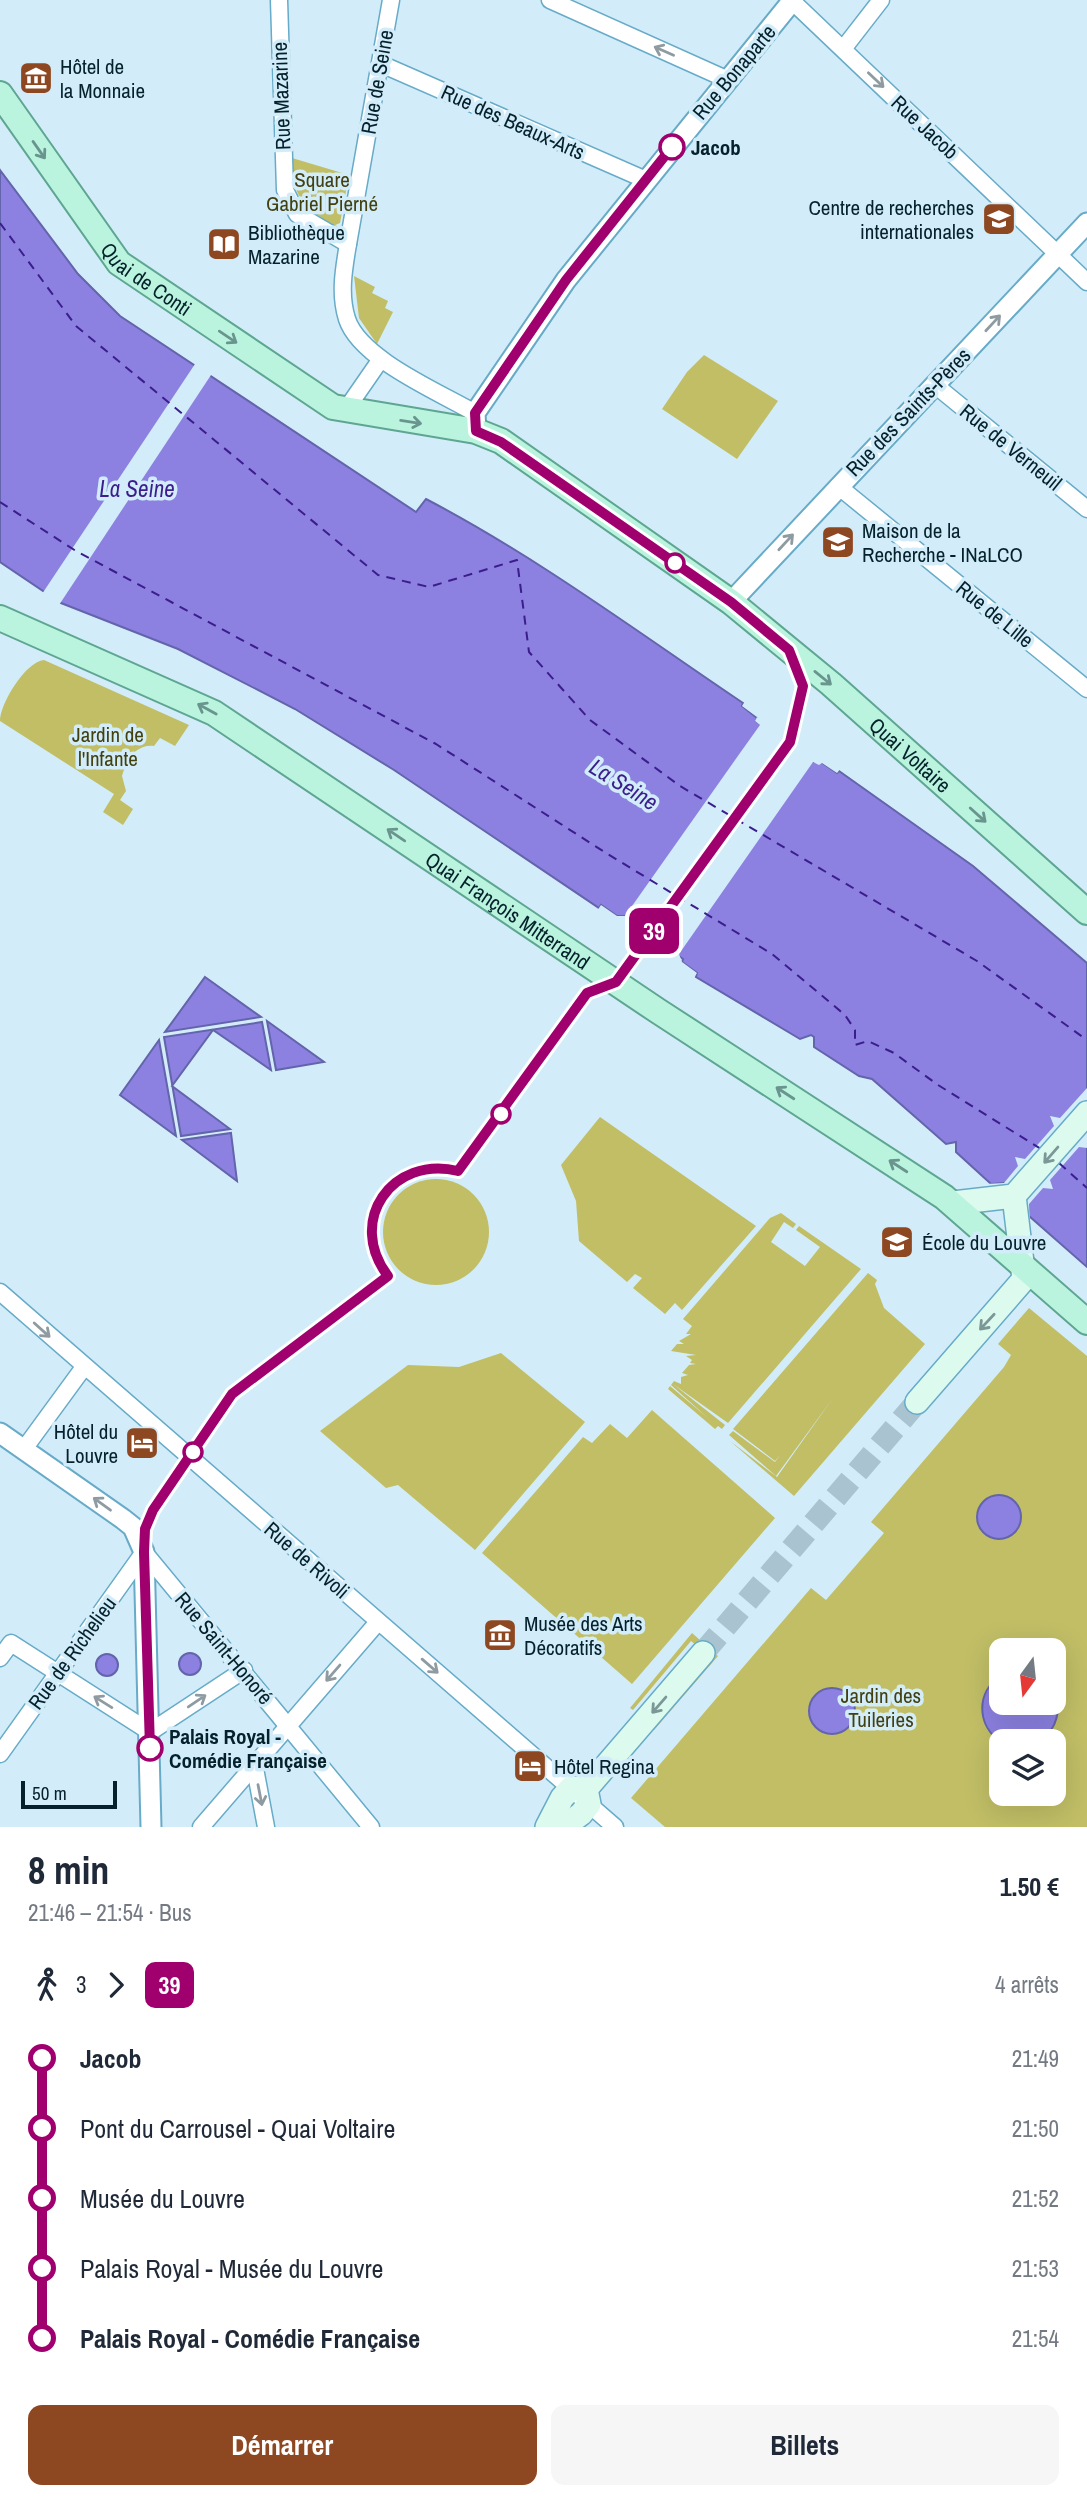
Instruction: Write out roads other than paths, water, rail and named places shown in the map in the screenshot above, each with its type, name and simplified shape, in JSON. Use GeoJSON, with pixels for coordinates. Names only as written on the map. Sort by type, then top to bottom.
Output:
{"type":"FeatureCollection","features":[{"type":"Feature","properties":{"kind":"main road","name":"Quai de Conti"},"geometry":{"type":"LineString","coordinates":[[0,94],[119,263],[333,407],[440,426],[475,422]]}},
{"type":"Feature","properties":{"kind":"main road","name":"Quai Voltaire"},"geometry":{"type":"LineString","coordinates":[[475,422],[731,602],[831,684],[1087,912]]}},
{"type":"Feature","properties":{"kind":"main road","name":"Quai François Mitterrand"},"geometry":{"type":"LineString","coordinates":[[0,618],[214,713],[650,1005],[953,1203],[1023,1268],[1087,1322]]}},
{"type":"Feature","properties":{"kind":"main road"},"geometry":{"type":"LineString","coordinates":[[953,1203],[1014,1196],[1087,1113]]}},
{"type":"Feature","properties":{"kind":"main road"},"geometry":{"type":"LineString","coordinates":[[917,1402],[1024,1279],[1014,1196]]}},
{"type":"Feature","properties":{"kind":"main road"},"geometry":{"type":"LineString","coordinates":[[563,1827],[581,1814],[582,1794],[703,1653]]}},
{"type":"Feature","properties":{"kind":"main road"},"geometry":{"type":"LineString","coordinates":[[547,1827],[562,1798],[582,1794]]}},
{"type":"Feature","properties":{"kind":"street","name":"Rue Mazarine"},"geometry":{"type":"LineString","coordinates":[[279,0],[285,190],[297,214],[348,244]]}},
{"type":"Feature","properties":{"kind":"street","name":"Rue de Seine"},"geometry":{"type":"LineString","coordinates":[[391,0],[342,284],[347,319],[362,344],[381,359],[449,398],[475,422]]}},
{"type":"Feature","properties":{"kind":"street"},"geometry":{"type":"LineString","coordinates":[[550,0],[726,79]]}},
{"type":"Feature","properties":{"kind":"street","name":"Rue Bonaparte"},"geometry":{"type":"LineString","coordinates":[[475,422],[566,280],[792,0]]}},
{"type":"Feature","properties":{"kind":"street","name":"Rue Jacob"},"geometry":{"type":"LineString","coordinates":[[792,0],[1087,282]]}},
{"type":"Feature","properties":{"kind":"street"},"geometry":{"type":"LineString","coordinates":[[843,50],[881,0]]}},
{"type":"Feature","properties":{"kind":"street","name":"Rue des Beaux-Arts"},"geometry":{"type":"LineString","coordinates":[[381,64],[646,180]]}},
{"type":"Feature","properties":{"kind":"street","name":"Rue des Saints-Pères"},"geometry":{"type":"LineString","coordinates":[[731,602],[1087,223]]}},
{"type":"Feature","properties":{"kind":"street"},"geometry":{"type":"LineString","coordinates":[[345,411],[381,359]]}},
{"type":"Feature","properties":{"kind":"street","name":"Rue de Verneuil"},"geometry":{"type":"LineString","coordinates":[[935,385],[1087,509]]}},
{"type":"Feature","properties":{"kind":"street"},"geometry":{"type":"LineString","coordinates":[[440,426],[449,398]]}},
{"type":"Feature","properties":{"kind":"street","name":"Rue de Lille"},"geometry":{"type":"LineString","coordinates":[[838,486],[1087,689]]}},
{"type":"Feature","properties":{"kind":"street","name":"Rue de Rivoli"},"geometry":{"type":"LineString","coordinates":[[0,1292],[378,1622],[582,1794],[615,1827]]}},
{"type":"Feature","properties":{"kind":"street"},"geometry":{"type":"LineString","coordinates":[[23,1449],[84,1367]]}},
{"type":"Feature","properties":{"kind":"street","name":"Rue Saint-Honoré"},"geometry":{"type":"LineString","coordinates":[[0,1433],[132,1527],[144,1552],[244,1670],[370,1827]]}},
{"type":"Feature","properties":{"kind":"street"},"geometry":{"type":"LineString","coordinates":[[144,1552],[151,1827]]}},
{"type":"Feature","properties":{"kind":"street","name":"Rue de Richelieu"},"geometry":{"type":"LineString","coordinates":[[0,1754],[55,1673],[144,1552]]}},
{"type":"Feature","properties":{"kind":"street"},"geometry":{"type":"LineString","coordinates":[[191,1827],[204,1823],[378,1622]]}},
{"type":"Feature","properties":{"kind":"street"},"geometry":{"type":"LineString","coordinates":[[0,1658],[11,1643],[150,1732]]}},
{"type":"Feature","properties":{"kind":"street"},"geometry":{"type":"LineString","coordinates":[[150,1732],[244,1670]]}},
{"type":"Feature","properties":{"kind":"street"},"geometry":{"type":"LineString","coordinates":[[254,1763],[266,1827]]}},
{"type":"Feature","properties":{"kind":"water","name":"La Seine"},"geometry":{"type":"Polygon","coordinates":[[[0,170],[78,274],[120,316],[416,512],[426,499],[587,596],[743,703],[742,706],[757,718],[756,721],[814,762],[821,762],[837,773],[839,771],[973,866],[1087,963],[1087,1267],[1029,1216],[1028,1204],[1004,1183],[991,1184],[956,1152],[956,1142],[946,1144],[872,1079],[859,1076],[814,1047],[814,1037],[811,1035],[800,1039],[696,977],[697,973],[682,962],[683,959],[625,916],[617,916],[601,905],[599,908],[394,770],[295,709],[178,649],[61,603],[0,562],[0,170]]]}},
{"type":"Feature","properties":{"kind":"water"},"geometry":{"type":"Polygon","coordinates":[[[205,977],[261,1017],[165,1032],[205,977]]]}},
{"type":"Feature","properties":{"kind":"water"},"geometry":{"type":"Polygon","coordinates":[[[267,1021],[324,1062],[276,1070],[267,1021]]]}},
{"type":"Feature","properties":{"kind":"water"},"geometry":{"type":"Polygon","coordinates":[[[262,1022],[271,1070],[213,1030],[172,1086],[164,1037],[262,1022]]]}},
{"type":"Feature","properties":{"kind":"water"},"geometry":{"type":"Polygon","coordinates":[[[159,1040],[176,1136],[120,1095],[159,1040]]]}},
{"type":"Feature","properties":{"kind":"water"},"geometry":{"type":"Polygon","coordinates":[[[172,1086],[230,1129],[181,1136],[172,1086]]]}},
{"type":"Feature","properties":{"kind":"water"},"geometry":{"type":"Polygon","coordinates":[[[231,1133],[237,1181],[182,1140],[231,1133]]]}},
{"type":"Feature","properties":{"kind":"water"},"geometry":{"type":"Polygon","coordinates":[[[999,1495],[1008,1496],[1015,1501],[1020,1508],[1020,1526],[1015,1533],[1008,1538],[999,1539],[990,1538],[983,1533],[978,1526],[977,1517],[978,1508],[983,1501],[990,1496],[999,1495]]]}},
{"type":"Feature","properties":{"kind":"water"},"geometry":{"type":"Polygon","coordinates":[[[190,1653],[198,1656],[201,1664],[198,1672],[190,1675],[182,1672],[179,1664],[182,1656],[190,1653]]]}},
{"type":"Feature","properties":{"kind":"water"},"geometry":{"type":"Polygon","coordinates":[[[107,1654],[115,1657],[118,1665],[115,1673],[107,1676],[99,1673],[96,1665],[99,1657],[107,1654]]]}},
{"type":"Feature","properties":{"kind":"water"},"geometry":{"type":"Polygon","coordinates":[[[989,1687],[989,1715],[1057,1715],[1054,1725],[1051,1729],[989,1730],[983,1718],[982,1708],[989,1687]]]}},
{"type":"Feature","properties":{"kind":"water"},"geometry":{"type":"Polygon","coordinates":[[[832,1688],[848,1695],[855,1711],[848,1727],[832,1734],[816,1727],[809,1711],[816,1695],[832,1688]]]}},
{"type":"Feature","properties":{"kind":"tunnel"},"geometry":{"type":"LineString","coordinates":[[703,1653],[917,1402]]}},
{"type":"Feature","properties":{"kind":"place","name":"Hôtel de la Monnaie"},"geometry":{"type":"Point","coordinates":[36,78]}},
{"type":"Feature","properties":{"kind":"place","name":"Jacob"},"geometry":{"type":"Point","coordinates":[672,147]}},
{"type":"Feature","properties":{"kind":"place","name":"Centre de recherches internationales"},"geometry":{"type":"Point","coordinates":[999,219]}},
{"type":"Feature","properties":{"kind":"place","name":"Bibliothèque Mazarine"},"geometry":{"type":"Point","coordinates":[224,244]}},
{"type":"Feature","properties":{"kind":"place","name":"Maison de la Recherche - INaLCO"},"geometry":{"type":"Point","coordinates":[838,542]}},
{"type":"Feature","properties":{"kind":"place","name":"École du Louvre"},"geometry":{"type":"Point","coordinates":[897,1242]}},
{"type":"Feature","properties":{"kind":"place","name":"Hôtel du Louvre"},"geometry":{"type":"Point","coordinates":[142,1443]}},
{"type":"Feature","properties":{"kind":"place","name":"Musée des Arts Décoratifs"},"geometry":{"type":"Point","coordinates":[500,1635]}},
{"type":"Feature","properties":{"kind":"place","name":"Palais Royal - Comédie Française"},"geometry":{"type":"Point","coordinates":[150,1748]}},
{"type":"Feature","properties":{"kind":"place","name":"Hôtel Regina"},"geometry":{"type":"Point","coordinates":[530,1766]}},
{"type":"Feature","properties":{"kind":"park label","name":"Square Gabriel Pierné"},"geometry":{"type":"Point","coordinates":[322,191]}},
{"type":"Feature","properties":{"kind":"park label","name":"Jardin de l'Infante"},"geometry":{"type":"Point","coordinates":[108,746]}},
{"type":"Feature","properties":{"kind":"park label","name":"Jardin des Tuileries"},"geometry":{"type":"Point","coordinates":[881,1707]}}]}
